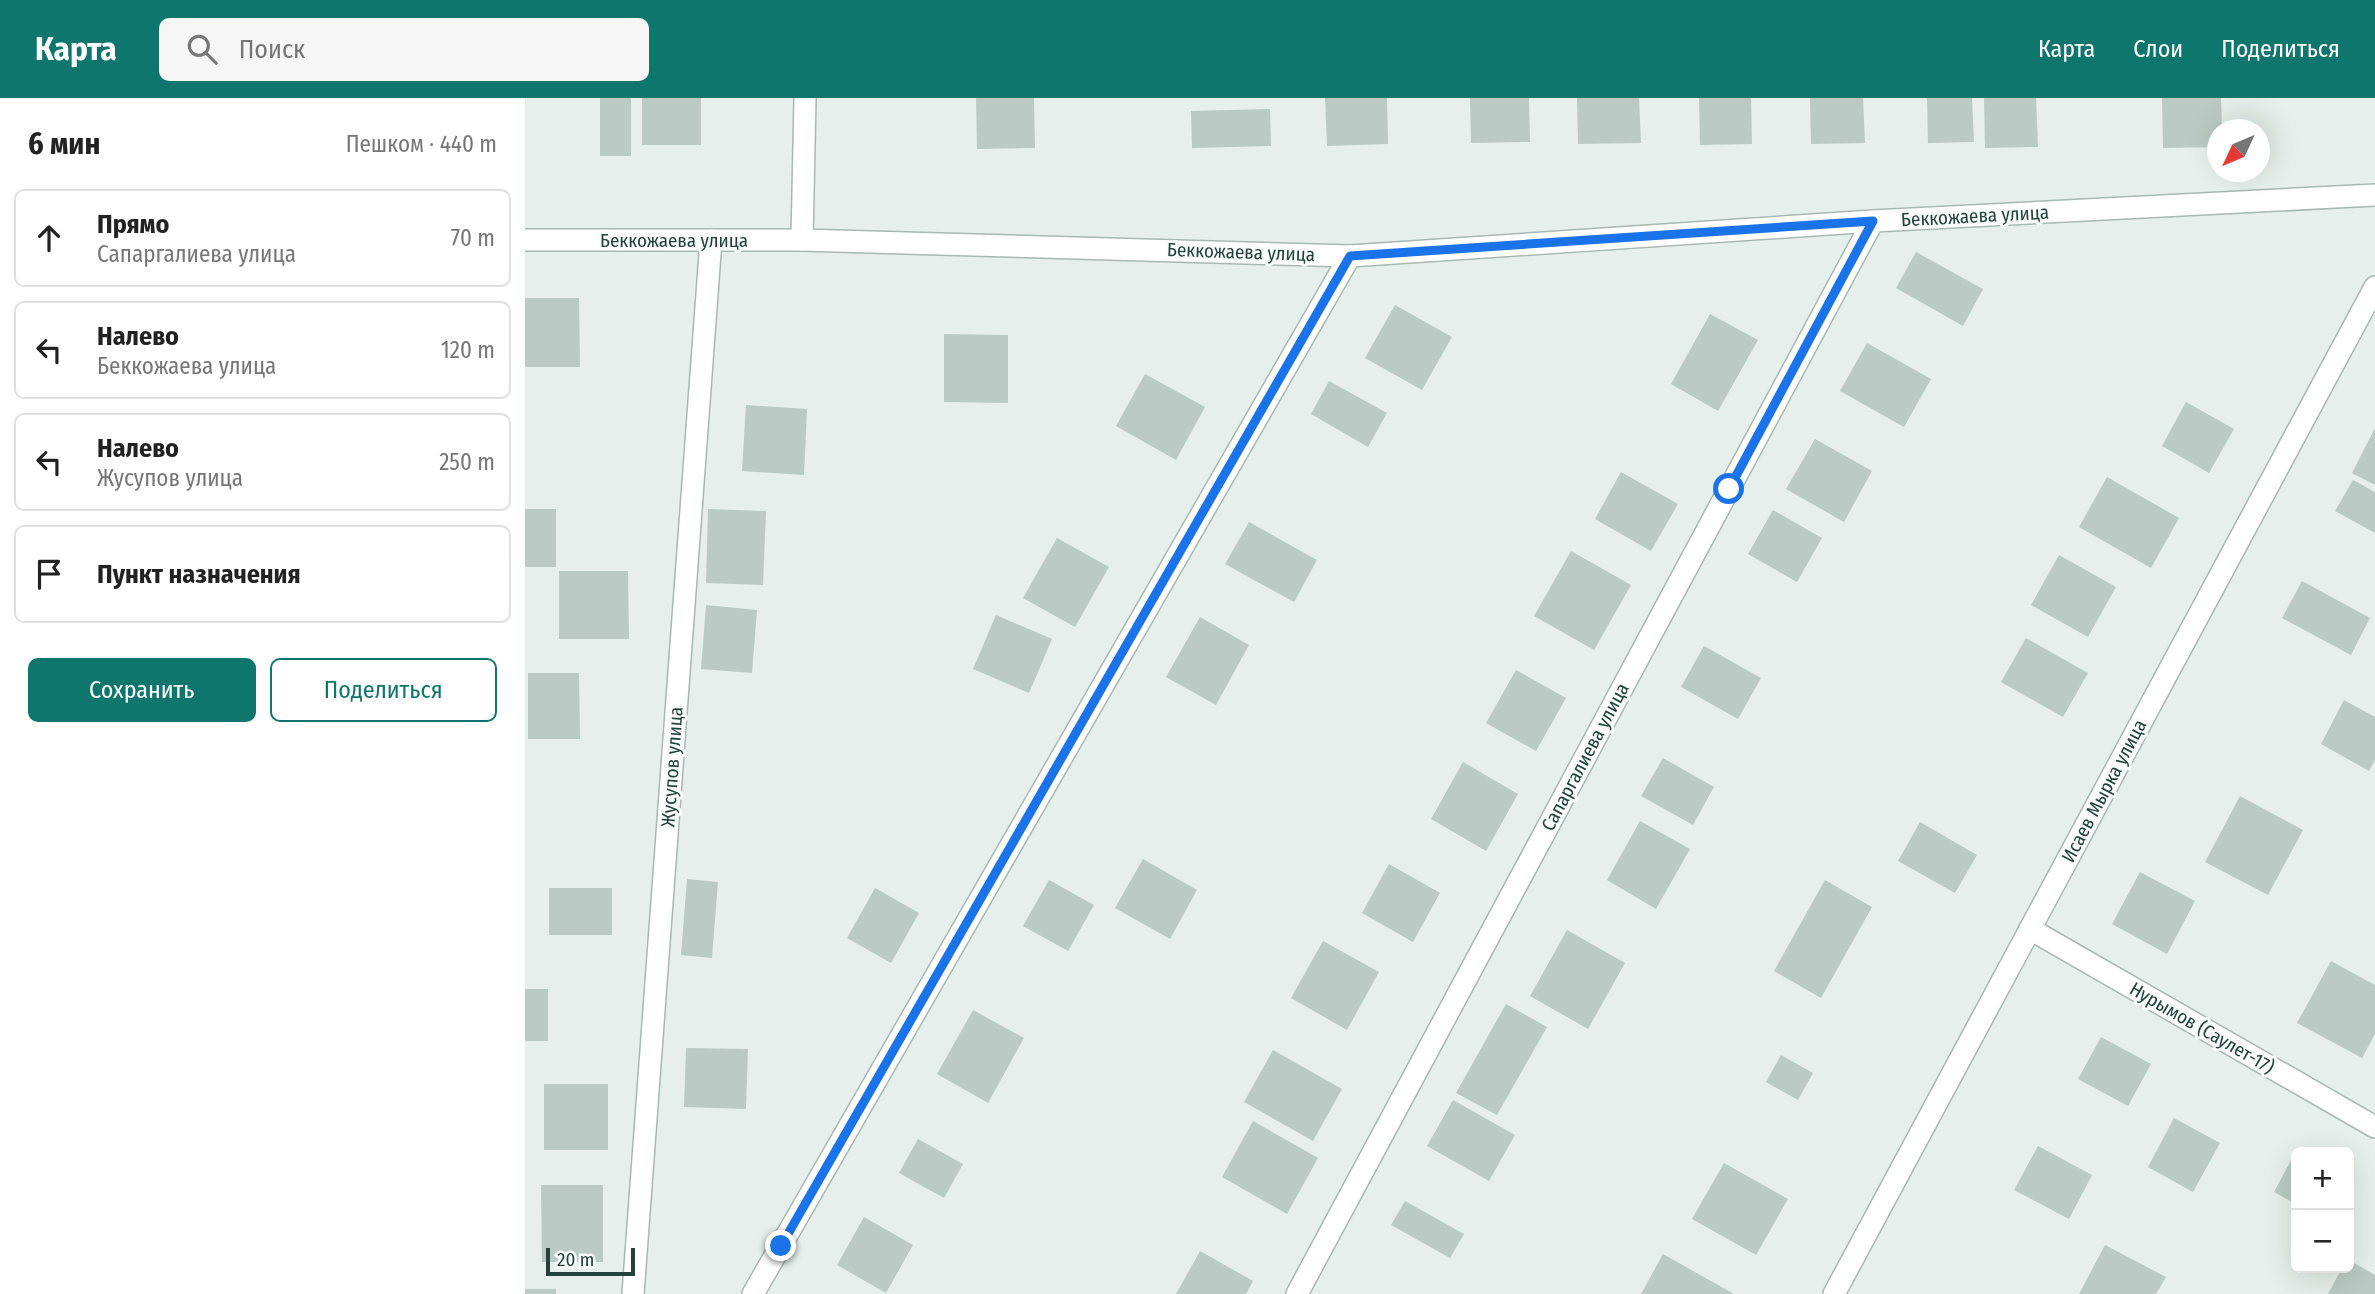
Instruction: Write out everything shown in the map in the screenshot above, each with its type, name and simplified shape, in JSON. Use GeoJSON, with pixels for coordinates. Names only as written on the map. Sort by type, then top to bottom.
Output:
{"type":"FeatureCollection","features":[{"type":"Feature","properties":{"kind":"street"},"geometry":{"type":"LineString","coordinates":[[802,240],[805,98]]}},
{"type":"Feature","properties":{"kind":"street","name":"Беккожаева улица"},"geometry":{"type":"LineString","coordinates":[[525,240],[802,240],[1350,256],[1873,221],[2375,195]]}},
{"type":"Feature","properties":{"kind":"street","name":"Сапаргалиева улица"},"geometry":{"type":"LineString","coordinates":[[1297,1294],[1873,221]]}},
{"type":"Feature","properties":{"kind":"street","name":"Жусупов улица"},"geometry":{"type":"LineString","coordinates":[[633,1294],[711,240]]}},
{"type":"Feature","properties":{"kind":"street"},"geometry":{"type":"LineString","coordinates":[[753,1294],[1350,256]]}},
{"type":"Feature","properties":{"kind":"street","name":"Исаев Мырка улица"},"geometry":{"type":"LineString","coordinates":[[1834,1294],[2375,288]]}},
{"type":"Feature","properties":{"kind":"street","name":"Нурымов (Саулет-17)"},"geometry":{"type":"LineString","coordinates":[[2030,929],[2375,1127]]}},
{"type":"Feature","properties":{"kind":"building"},"geometry":{"type":"Polygon","coordinates":[[[600,98],[631,98],[631,156],[600,156],[600,98]]]}},
{"type":"Feature","properties":{"kind":"building"},"geometry":{"type":"Polygon","coordinates":[[[642,98],[701,98],[701,145],[642,145],[642,98]]]}},
{"type":"Feature","properties":{"kind":"building"},"geometry":{"type":"Polygon","coordinates":[[[976,98],[1034,98],[1035,148],[977,149],[976,98]]]}},
{"type":"Feature","properties":{"kind":"building"},"geometry":{"type":"Polygon","coordinates":[[[1325,98],[1387,98],[1388,144],[1327,146],[1325,98]]]}},
{"type":"Feature","properties":{"kind":"building"},"geometry":{"type":"Polygon","coordinates":[[[1470,98],[1529,98],[1530,142],[1471,143],[1470,98]]]}},
{"type":"Feature","properties":{"kind":"building"},"geometry":{"type":"Polygon","coordinates":[[[1577,98],[1639,98],[1641,143],[1578,144],[1577,98]]]}},
{"type":"Feature","properties":{"kind":"building"},"geometry":{"type":"Polygon","coordinates":[[[1699,98],[1751,98],[1752,144],[1700,145],[1699,98]]]}},
{"type":"Feature","properties":{"kind":"building"},"geometry":{"type":"Polygon","coordinates":[[[1810,98],[1863,98],[1865,143],[1811,144],[1810,98]]]}},
{"type":"Feature","properties":{"kind":"building"},"geometry":{"type":"Polygon","coordinates":[[[1927,98],[1972,98],[1974,142],[1928,143],[1927,98]]]}},
{"type":"Feature","properties":{"kind":"building"},"geometry":{"type":"Polygon","coordinates":[[[1984,98],[2036,98],[2038,147],[1985,148],[1984,98]]]}},
{"type":"Feature","properties":{"kind":"building"},"geometry":{"type":"Polygon","coordinates":[[[2162,98],[2221,98],[2222,119],[2207,119],[2207,147],[2163,148],[2162,98]]]}},
{"type":"Feature","properties":{"kind":"building"},"geometry":{"type":"Polygon","coordinates":[[[1270,109],[1271,146],[1192,148],[1191,111],[1270,109]]]}},
{"type":"Feature","properties":{"kind":"building"},"geometry":{"type":"Polygon","coordinates":[[[1916,252],[1983,289],[1963,326],[1896,288],[1916,252]]]}},
{"type":"Feature","properties":{"kind":"building"},"geometry":{"type":"Polygon","coordinates":[[[525,298],[579,298],[580,367],[525,367],[525,298]]]}},
{"type":"Feature","properties":{"kind":"building"},"geometry":{"type":"Polygon","coordinates":[[[1395,305],[1452,337],[1422,390],[1365,358],[1395,305]]]}},
{"type":"Feature","properties":{"kind":"building"},"geometry":{"type":"Polygon","coordinates":[[[1710,314],[1758,340],[1718,411],[1671,384],[1710,314]]]}},
{"type":"Feature","properties":{"kind":"building"},"geometry":{"type":"Polygon","coordinates":[[[944,334],[1008,335],[1008,403],[944,402],[944,334]]]}},
{"type":"Feature","properties":{"kind":"building"},"geometry":{"type":"Polygon","coordinates":[[[1867,343],[1931,379],[1904,427],[1840,391],[1867,343]]]}},
{"type":"Feature","properties":{"kind":"building"},"geometry":{"type":"Polygon","coordinates":[[[1145,374],[1205,407],[1176,460],[1116,426],[1145,374]]]}},
{"type":"Feature","properties":{"kind":"building"},"geometry":{"type":"Polygon","coordinates":[[[1329,381],[1387,413],[1368,447],[1311,414],[1329,381]]]}},
{"type":"Feature","properties":{"kind":"building"},"geometry":{"type":"Polygon","coordinates":[[[2186,402],[2234,429],[2209,473],[2162,446],[2186,402]]]}},
{"type":"Feature","properties":{"kind":"building"},"geometry":{"type":"Polygon","coordinates":[[[746,405],[807,409],[804,475],[742,471],[746,405]]]}},
{"type":"Feature","properties":{"kind":"building"},"geometry":{"type":"Polygon","coordinates":[[[2375,428],[2375,485],[2352,473],[2375,428]]]}},
{"type":"Feature","properties":{"kind":"building"},"geometry":{"type":"Polygon","coordinates":[[[1815,439],[1872,471],[1844,522],[1786,489],[1815,439]]]}},
{"type":"Feature","properties":{"kind":"building"},"geometry":{"type":"Polygon","coordinates":[[[1621,472],[1678,504],[1651,551],[1595,519],[1621,472]]]}},
{"type":"Feature","properties":{"kind":"building"},"geometry":{"type":"Polygon","coordinates":[[[2107,477],[2179,518],[2151,568],[2079,527],[2107,477]]]}},
{"type":"Feature","properties":{"kind":"building"},"geometry":{"type":"Polygon","coordinates":[[[2353,480],[2375,492],[2375,533],[2335,511],[2353,480]]]}},
{"type":"Feature","properties":{"kind":"building"},"geometry":{"type":"Polygon","coordinates":[[[525,509],[556,509],[556,567],[525,567],[525,509]]]}},
{"type":"Feature","properties":{"kind":"building"},"geometry":{"type":"Polygon","coordinates":[[[708,509],[766,511],[763,585],[706,583],[708,509]]]}},
{"type":"Feature","properties":{"kind":"building"},"geometry":{"type":"Polygon","coordinates":[[[1773,510],[1822,538],[1797,582],[1748,554],[1773,510]]]}},
{"type":"Feature","properties":{"kind":"building"},"geometry":{"type":"Polygon","coordinates":[[[1249,522],[1317,560],[1294,602],[1225,564],[1249,522]]]}},
{"type":"Feature","properties":{"kind":"building"},"geometry":{"type":"Polygon","coordinates":[[[1057,538],[1109,567],[1075,627],[1023,598],[1057,538]]]}},
{"type":"Feature","properties":{"kind":"building"},"geometry":{"type":"Polygon","coordinates":[[[1571,551],[1631,585],[1594,650],[1534,616],[1571,551]]]}},
{"type":"Feature","properties":{"kind":"building"},"geometry":{"type":"Polygon","coordinates":[[[2059,555],[2116,587],[2088,637],[2031,605],[2059,555]]]}},
{"type":"Feature","properties":{"kind":"building"},"geometry":{"type":"Polygon","coordinates":[[[559,571],[628,571],[629,639],[559,639],[559,571]]]}},
{"type":"Feature","properties":{"kind":"building"},"geometry":{"type":"Polygon","coordinates":[[[2302,581],[2370,618],[2351,655],[2282,618],[2302,581]]]}},
{"type":"Feature","properties":{"kind":"building"},"geometry":{"type":"Polygon","coordinates":[[[706,605],[757,610],[752,673],[701,669],[706,605]]]}},
{"type":"Feature","properties":{"kind":"building"},"geometry":{"type":"Polygon","coordinates":[[[996,615],[1052,639],[1029,693],[973,669],[996,615]]]}},
{"type":"Feature","properties":{"kind":"building"},"geometry":{"type":"Polygon","coordinates":[[[1200,617],[1249,645],[1216,705],[1166,677],[1200,617]]]}},
{"type":"Feature","properties":{"kind":"building"},"geometry":{"type":"Polygon","coordinates":[[[2026,638],[2088,673],[2063,717],[2001,682],[2026,638]]]}},
{"type":"Feature","properties":{"kind":"building"},"geometry":{"type":"Polygon","coordinates":[[[1704,646],[1761,678],[1738,719],[1681,687],[1704,646]]]}},
{"type":"Feature","properties":{"kind":"building"},"geometry":{"type":"Polygon","coordinates":[[[1516,670],[1566,698],[1536,751],[1486,723],[1516,670]]]}},
{"type":"Feature","properties":{"kind":"building"},"geometry":{"type":"Polygon","coordinates":[[[528,673],[579,673],[580,739],[528,739],[528,673]]]}},
{"type":"Feature","properties":{"kind":"building"},"geometry":{"type":"Polygon","coordinates":[[[2344,700],[2375,717],[2375,760],[2369,771],[2321,744],[2344,700]]]}},
{"type":"Feature","properties":{"kind":"building"},"geometry":{"type":"Polygon","coordinates":[[[1663,758],[1714,787],[1693,825],[1641,796],[1663,758]]]}},
{"type":"Feature","properties":{"kind":"building"},"geometry":{"type":"Polygon","coordinates":[[[1463,762],[1518,794],[1486,851],[1431,819],[1463,762]]]}},
{"type":"Feature","properties":{"kind":"building"},"geometry":{"type":"Polygon","coordinates":[[[2240,796],[2303,830],[2268,895],[2205,862],[2240,796]]]}},
{"type":"Feature","properties":{"kind":"building"},"geometry":{"type":"Polygon","coordinates":[[[1640,821],[1690,849],[1656,909],[1607,880],[1640,821]]]}},
{"type":"Feature","properties":{"kind":"building"},"geometry":{"type":"Polygon","coordinates":[[[1920,822],[1977,855],[1955,893],[1898,861],[1920,822]]]}},
{"type":"Feature","properties":{"kind":"building"},"geometry":{"type":"Polygon","coordinates":[[[1143,859],[1197,890],[1170,939],[1115,908],[1143,859]]]}},
{"type":"Feature","properties":{"kind":"building"},"geometry":{"type":"Polygon","coordinates":[[[1389,864],[1440,893],[1413,942],[1362,913],[1389,864]]]}},
{"type":"Feature","properties":{"kind":"building"},"geometry":{"type":"Polygon","coordinates":[[[2140,872],[2195,901],[2167,954],[2112,924],[2140,872]]]}},
{"type":"Feature","properties":{"kind":"building"},"geometry":{"type":"Polygon","coordinates":[[[687,879],[718,882],[712,958],[681,955],[687,879]]]}},
{"type":"Feature","properties":{"kind":"building"},"geometry":{"type":"Polygon","coordinates":[[[1049,880],[1094,905],[1068,951],[1023,926],[1049,880]]]}},
{"type":"Feature","properties":{"kind":"building"},"geometry":{"type":"Polygon","coordinates":[[[1825,880],[1872,907],[1821,998],[1774,971],[1825,880]]]}},
{"type":"Feature","properties":{"kind":"building"},"geometry":{"type":"Polygon","coordinates":[[[549,888],[612,888],[612,935],[549,935],[549,888]]]}},
{"type":"Feature","properties":{"kind":"building"},"geometry":{"type":"Polygon","coordinates":[[[875,888],[919,913],[891,963],[847,938],[875,888]]]}},
{"type":"Feature","properties":{"kind":"building"},"geometry":{"type":"Polygon","coordinates":[[[1567,930],[1625,963],[1588,1029],[1530,996],[1567,930]]]}},
{"type":"Feature","properties":{"kind":"building"},"geometry":{"type":"Polygon","coordinates":[[[1323,941],[1379,972],[1347,1030],[1291,998],[1323,941]]]}},
{"type":"Feature","properties":{"kind":"building"},"geometry":{"type":"Polygon","coordinates":[[[2331,961],[2375,985],[2375,1034],[2362,1058],[2297,1023],[2331,961]]]}},
{"type":"Feature","properties":{"kind":"building"},"geometry":{"type":"Polygon","coordinates":[[[525,989],[548,989],[548,1041],[525,1041],[525,989]]]}},
{"type":"Feature","properties":{"kind":"building"},"geometry":{"type":"Polygon","coordinates":[[[1506,1004],[1547,1027],[1497,1115],[1456,1093],[1506,1004]]]}},
{"type":"Feature","properties":{"kind":"building"},"geometry":{"type":"Polygon","coordinates":[[[973,1010],[1024,1038],[988,1103],[937,1074],[973,1010]]]}},
{"type":"Feature","properties":{"kind":"building"},"geometry":{"type":"Polygon","coordinates":[[[2101,1037],[2151,1064],[2128,1106],[2078,1079],[2101,1037]]]}},
{"type":"Feature","properties":{"kind":"building"},"geometry":{"type":"Polygon","coordinates":[[[686,1048],[748,1049],[746,1109],[684,1107],[686,1048]]]}},
{"type":"Feature","properties":{"kind":"building"},"geometry":{"type":"Polygon","coordinates":[[[1273,1050],[1342,1089],[1313,1141],[1244,1102],[1273,1050]]]}},
{"type":"Feature","properties":{"kind":"building"},"geometry":{"type":"Polygon","coordinates":[[[1781,1055],[1813,1073],[1798,1100],[1766,1082],[1781,1055]]]}},
{"type":"Feature","properties":{"kind":"building"},"geometry":{"type":"Polygon","coordinates":[[[544,1084],[608,1084],[608,1150],[544,1150],[544,1084]]]}},
{"type":"Feature","properties":{"kind":"building"},"geometry":{"type":"Polygon","coordinates":[[[1453,1100],[1515,1135],[1489,1181],[1427,1146],[1453,1100]]]}},
{"type":"Feature","properties":{"kind":"building"},"geometry":{"type":"Polygon","coordinates":[[[2174,1118],[2220,1143],[2193,1192],[2148,1167],[2174,1118]]]}},
{"type":"Feature","properties":{"kind":"building"},"geometry":{"type":"Polygon","coordinates":[[[1253,1121],[1318,1158],[1287,1214],[1222,1177],[1253,1121]]]}},
{"type":"Feature","properties":{"kind":"building"},"geometry":{"type":"Polygon","coordinates":[[[918,1139],[963,1164],[944,1198],[899,1173],[918,1139]]]}},
{"type":"Feature","properties":{"kind":"building"},"geometry":{"type":"Polygon","coordinates":[[[2038,1146],[2092,1175],[2069,1219],[2014,1190],[2038,1146]]]}},
{"type":"Feature","properties":{"kind":"building"},"geometry":{"type":"Polygon","coordinates":[[[2291,1160],[2291,1201],[2274,1192],[2291,1160]]]}},
{"type":"Feature","properties":{"kind":"building"},"geometry":{"type":"Polygon","coordinates":[[[1724,1163],[1788,1199],[1756,1255],[1692,1219],[1724,1163]]]}},
{"type":"Feature","properties":{"kind":"building"},"geometry":{"type":"Polygon","coordinates":[[[541,1185],[603,1185],[603,1262],[542,1262],[541,1185]]]}},
{"type":"Feature","properties":{"kind":"building"},"geometry":{"type":"Polygon","coordinates":[[[1405,1201],[1464,1234],[1450,1258],[1391,1225],[1405,1201]]]}},
{"type":"Feature","properties":{"kind":"building"},"geometry":{"type":"Polygon","coordinates":[[[864,1217],[913,1245],[886,1293],[837,1265],[864,1217]]]}},
{"type":"Feature","properties":{"kind":"building"},"geometry":{"type":"Polygon","coordinates":[[[2105,1245],[2166,1277],[2156,1294],[2079,1294],[2105,1245]]]}},
{"type":"Feature","properties":{"kind":"building"},"geometry":{"type":"Polygon","coordinates":[[[1200,1251],[1253,1281],[1246,1294],[1176,1294],[1200,1251]]]}},
{"type":"Feature","properties":{"kind":"building"},"geometry":{"type":"Polygon","coordinates":[[[1663,1254],[1734,1294],[1641,1294],[1663,1254]]]}},
{"type":"Feature","properties":{"kind":"building"},"geometry":{"type":"Polygon","coordinates":[[[2354,1263],[2375,1275],[2375,1294],[2328,1294],[2339,1273],[2354,1273],[2354,1263]]]}},
{"type":"Feature","properties":{"kind":"building"},"geometry":{"type":"Polygon","coordinates":[[[525,1289],[556,1289],[556,1294],[525,1294],[525,1289]]]}},
{"type":"Feature","properties":{"kind":"route"},"geometry":{"type":"LineString","coordinates":[[781,1246],[1350,256],[1873,221],[1729,489]]}}]}
